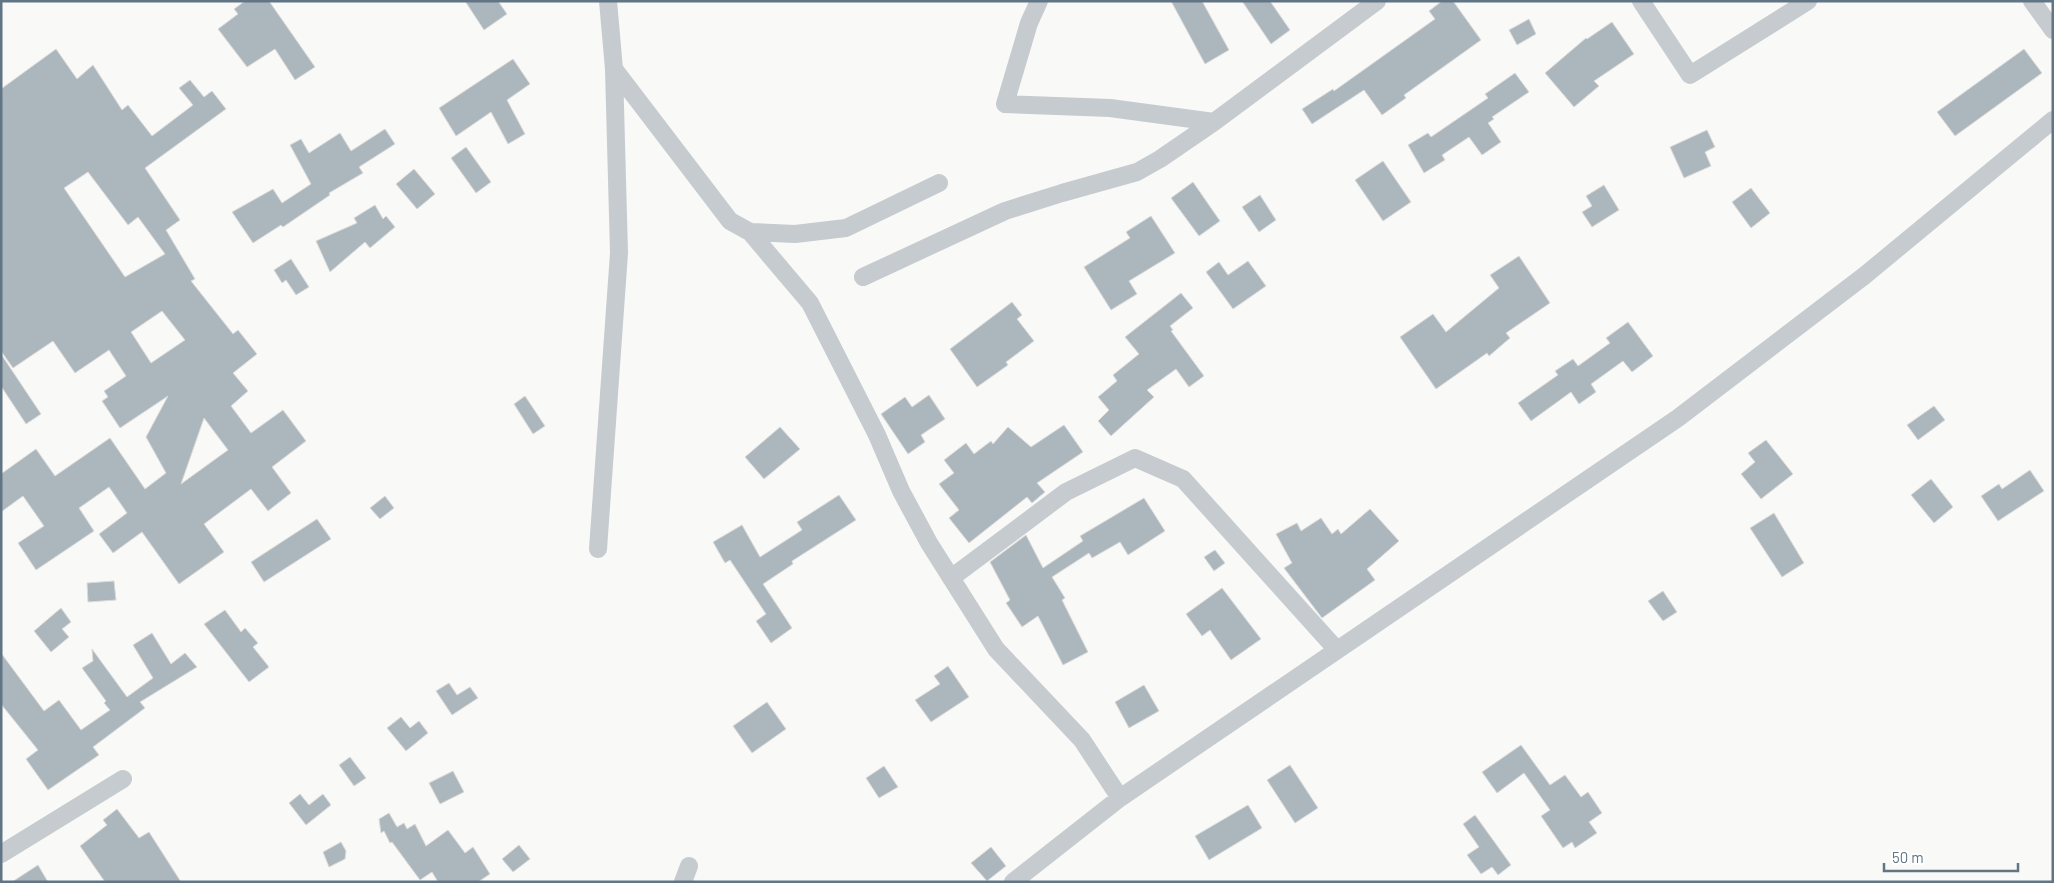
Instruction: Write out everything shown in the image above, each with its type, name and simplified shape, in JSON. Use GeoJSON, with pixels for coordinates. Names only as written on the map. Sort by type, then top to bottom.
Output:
{"type":"FeatureCollection","features":[{"type":"Feature","properties":{"kind":"street"},"geometry":{"type":"LineString","coordinates":[[598,549],[619,253],[614,69],[608,1]]}},
{"type":"Feature","properties":{"kind":"street"},"geometry":{"type":"LineString","coordinates":[[1039,1],[1029,23],[1004,104],[1110,108],[1214,122]]}},
{"type":"Feature","properties":{"kind":"street"},"geometry":{"type":"LineString","coordinates":[[863,277],[1005,211],[1137,172],[1160,159],[1214,122],[1377,1]]}},
{"type":"Feature","properties":{"kind":"street"},"geometry":{"type":"LineString","coordinates":[[1641,1],[1690,75],[1808,1]]}},
{"type":"Feature","properties":{"kind":"street"},"geometry":{"type":"LineString","coordinates":[[2032,1],[2053,30]]}},
{"type":"Feature","properties":{"kind":"street"},"geometry":{"type":"LineString","coordinates":[[614,69],[730,221],[750,232],[810,303],[877,435],[901,491],[950,578],[996,649],[1082,740],[1120,798]]}},
{"type":"Feature","properties":{"kind":"street"},"geometry":{"type":"LineString","coordinates":[[1013,882],[1120,798],[1678,418],[1864,276],[2053,120]]}},
{"type":"Feature","properties":{"kind":"street"},"geometry":{"type":"LineString","coordinates":[[750,232],[796,234],[846,228],[939,183]]}},
{"type":"Feature","properties":{"kind":"street"},"geometry":{"type":"LineString","coordinates":[[950,578],[1066,492],[1135,458],[1183,479],[1337,650]]}},
{"type":"Feature","properties":{"kind":"street"},"geometry":{"type":"LineString","coordinates":[[1,854],[123,779]]}},
{"type":"Feature","properties":{"kind":"building"},"geometry":{"type":"Polygon","coordinates":[[[245,1],[269,1],[315,67],[295,80],[275,49],[247,67],[218,29],[238,14],[234,9],[245,1]]]}},
{"type":"Feature","properties":{"kind":"building"},"geometry":{"type":"Polygon","coordinates":[[[465,1],[498,1],[507,14],[484,30],[465,1]]]}},
{"type":"Feature","properties":{"kind":"building"},"geometry":{"type":"Polygon","coordinates":[[[1171,1],[1202,1],[1229,50],[1205,64],[1171,1]]]}},
{"type":"Feature","properties":{"kind":"building"},"geometry":{"type":"Polygon","coordinates":[[[1242,1],[1270,1],[1290,30],[1271,44],[1242,1]]]}},
{"type":"Feature","properties":{"kind":"building"},"geometry":{"type":"Polygon","coordinates":[[[1442,1],[1453,1],[1481,40],[1404,95],[1406,98],[1382,115],[1364,90],[1312,124],[1302,109],[1333,89],[1334,91],[1435,19],[1429,11],[1442,1]]]}},
{"type":"Feature","properties":{"kind":"building"},"geometry":{"type":"Polygon","coordinates":[[[1529,19],[1536,34],[1517,45],[1509,30],[1529,19]]]}},
{"type":"Feature","properties":{"kind":"building"},"geometry":{"type":"Polygon","coordinates":[[[1612,22],[1634,54],[1594,81],[1599,86],[1574,107],[1545,73],[1586,38],[1612,22]]]}},
{"type":"Feature","properties":{"kind":"building"},"geometry":{"type":"Polygon","coordinates":[[[56,49],[77,79],[93,65],[122,110],[128,105],[152,136],[193,105],[179,88],[190,80],[204,97],[212,91],[226,109],[145,168],[180,220],[166,230],[195,279],[191,281],[233,334],[238,330],[257,354],[233,373],[248,391],[231,406],[251,433],[283,410],[306,441],[272,467],[291,493],[268,511],[251,489],[204,524],[224,552],[179,584],[142,532],[113,553],[99,534],[127,513],[109,487],[79,508],[94,531],[36,570],[18,543],[44,526],[23,496],[1,512],[1,474],[36,449],[55,476],[110,438],[145,489],[166,473],[146,437],[168,396],[120,428],[102,401],[108,397],[104,391],[126,376],[109,350],[75,373],[53,341],[13,368],[1,351],[1,89],[56,49]],[[88,172],[64,188],[125,277],[165,254],[138,217],[128,225],[88,172]],[[162,311],[131,332],[151,363],[185,340],[162,311]],[[204,418],[181,484],[228,450],[204,418]]]}},
{"type":"Feature","properties":{"kind":"building"},"geometry":{"type":"Polygon","coordinates":[[[2024,49],[2042,73],[1955,136],[1937,112],[2024,49]]]}},
{"type":"Feature","properties":{"kind":"building"},"geometry":{"type":"Polygon","coordinates":[[[513,59],[530,84],[507,100],[525,134],[508,144],[491,112],[456,136],[439,108],[513,59]]]}},
{"type":"Feature","properties":{"kind":"building"},"geometry":{"type":"Polygon","coordinates":[[[1515,73],[1529,92],[1492,117],[1494,119],[1488,123],[1501,142],[1482,155],[1469,137],[1442,155],[1445,160],[1424,173],[1408,145],[1428,133],[1431,137],[1488,98],[1485,94],[1515,73]]]}},
{"type":"Feature","properties":{"kind":"building"},"geometry":{"type":"Polygon","coordinates":[[[385,129],[395,144],[359,167],[363,173],[329,193],[330,195],[283,227],[281,225],[253,243],[232,212],[273,189],[282,203],[311,184],[290,145],[301,139],[309,153],[340,133],[351,151],[385,129]]]}},
{"type":"Feature","properties":{"kind":"building"},"geometry":{"type":"Polygon","coordinates":[[[1707,130],[1715,147],[1705,152],[1711,166],[1684,178],[1670,147],[1707,130]]]}},
{"type":"Feature","properties":{"kind":"building"},"geometry":{"type":"Polygon","coordinates":[[[466,147],[491,182],[476,193],[451,158],[466,147]]]}},
{"type":"Feature","properties":{"kind":"building"},"geometry":{"type":"Polygon","coordinates":[[[1383,161],[1411,202],[1383,221],[1355,180],[1383,161]]]}},
{"type":"Feature","properties":{"kind":"building"},"geometry":{"type":"Polygon","coordinates":[[[414,169],[435,194],[417,209],[396,184],[414,169]]]}},
{"type":"Feature","properties":{"kind":"building"},"geometry":{"type":"Polygon","coordinates":[[[1193,182],[1220,221],[1199,236],[1171,198],[1193,182]]]}},
{"type":"Feature","properties":{"kind":"building"},"geometry":{"type":"Polygon","coordinates":[[[1604,185],[1619,210],[1592,227],[1582,212],[1592,206],[1586,196],[1604,185]]]}},
{"type":"Feature","properties":{"kind":"building"},"geometry":{"type":"Polygon","coordinates":[[[1751,188],[1770,213],[1751,228],[1732,202],[1751,188]]]}},
{"type":"Feature","properties":{"kind":"building"},"geometry":{"type":"Polygon","coordinates":[[[1260,195],[1276,220],[1259,232],[1242,207],[1260,195]]]}},
{"type":"Feature","properties":{"kind":"building"},"geometry":{"type":"Polygon","coordinates":[[[375,205],[383,219],[386,216],[395,227],[370,248],[365,242],[330,272],[316,241],[357,223],[354,218],[375,205]]]}},
{"type":"Feature","properties":{"kind":"building"},"geometry":{"type":"Polygon","coordinates":[[[1151,216],[1175,253],[1129,281],[1137,294],[1111,310],[1084,267],[1130,238],[1126,232],[1151,216]]]}},
{"type":"Feature","properties":{"kind":"building"},"geometry":{"type":"Polygon","coordinates":[[[1519,256],[1550,303],[1506,333],[1510,338],[1489,356],[1487,353],[1436,389],[1400,337],[1433,314],[1446,332],[1499,288],[1490,275],[1519,256]]]}},
{"type":"Feature","properties":{"kind":"building"},"geometry":{"type":"Polygon","coordinates":[[[291,259],[309,287],[296,295],[286,280],[282,283],[274,270],[291,259]]]}},
{"type":"Feature","properties":{"kind":"building"},"geometry":{"type":"Polygon","coordinates":[[[1248,261],[1266,286],[1233,309],[1206,272],[1219,262],[1228,275],[1248,261]]]}},
{"type":"Feature","properties":{"kind":"building"},"geometry":{"type":"Polygon","coordinates":[[[1181,293],[1193,308],[1170,326],[1173,330],[1171,331],[1204,376],[1189,387],[1176,369],[1147,390],[1154,397],[1111,436],[1098,421],[1109,410],[1098,397],[1117,381],[1113,375],[1139,354],[1125,337],[1181,293]]]}},
{"type":"Feature","properties":{"kind":"building"},"geometry":{"type":"Polygon","coordinates":[[[1012,302],[1022,315],[1017,319],[1034,341],[1006,362],[1008,365],[977,387],[950,349],[1012,302]]]}},
{"type":"Feature","properties":{"kind":"building"},"geometry":{"type":"Polygon","coordinates":[[[1628,322],[1653,356],[1632,372],[1623,361],[1591,384],[1596,392],[1579,404],[1571,392],[1531,421],[1518,403],[1558,375],[1555,371],[1573,359],[1578,366],[1610,343],[1606,338],[1628,322]]]}},
{"type":"Feature","properties":{"kind":"building"},"geometry":{"type":"Polygon","coordinates":[[[1,354],[41,414],[26,424],[1,386],[1,354]]]}},
{"type":"Feature","properties":{"kind":"building"},"geometry":{"type":"Polygon","coordinates":[[[929,395],[945,419],[921,435],[925,442],[908,454],[881,414],[905,397],[912,407],[929,395]]]}},
{"type":"Feature","properties":{"kind":"building"},"geometry":{"type":"Polygon","coordinates":[[[525,396],[545,426],[533,434],[514,404],[525,396]]]}},
{"type":"Feature","properties":{"kind":"building"},"geometry":{"type":"Polygon","coordinates":[[[1934,406],[1945,420],[1918,440],[1907,425],[1934,406]]]}},
{"type":"Feature","properties":{"kind":"building"},"geometry":{"type":"Polygon","coordinates":[[[1064,425],[1083,452],[1037,483],[1045,492],[1032,503],[1027,497],[969,543],[949,518],[959,510],[939,484],[954,473],[944,460],[966,443],[974,454],[991,441],[993,444],[1008,427],[1031,447],[1064,425]]]}},
{"type":"Feature","properties":{"kind":"building"},"geometry":{"type":"Polygon","coordinates":[[[780,427],[800,449],[764,479],[745,457],[780,427]]]}},
{"type":"Feature","properties":{"kind":"building"},"geometry":{"type":"Polygon","coordinates":[[[1766,440],[1793,474],[1761,499],[1741,474],[1755,462],[1748,453],[1766,440]]]}},
{"type":"Feature","properties":{"kind":"building"},"geometry":{"type":"Polygon","coordinates":[[[2030,470],[2044,491],[1998,521],[1981,496],[1999,484],[2002,489],[2030,470]]]}},
{"type":"Feature","properties":{"kind":"building"},"geometry":{"type":"Polygon","coordinates":[[[1931,479],[1953,507],[1934,523],[1911,495],[1931,479]]]}},
{"type":"Feature","properties":{"kind":"building"},"geometry":{"type":"Polygon","coordinates":[[[839,495],[856,520],[792,561],[793,564],[763,584],[792,628],[771,643],[756,621],[766,614],[730,560],[725,563],[713,542],[742,525],[760,557],[802,530],[797,522],[839,495]]]}},
{"type":"Feature","properties":{"kind":"building"},"geometry":{"type":"Polygon","coordinates":[[[385,496],[394,508],[380,519],[370,508],[385,496]]]}},
{"type":"Feature","properties":{"kind":"building"},"geometry":{"type":"Polygon","coordinates":[[[1144,498],[1165,531],[1128,555],[1120,542],[1092,558],[1089,553],[1052,577],[1065,598],[1062,600],[1088,652],[1063,665],[1038,616],[1022,627],[1006,603],[1010,600],[990,562],[1026,535],[1043,568],[1083,541],[1080,536],[1144,498]]]}},
{"type":"Feature","properties":{"kind":"building"},"geometry":{"type":"Polygon","coordinates":[[[1370,509],[1399,541],[1367,569],[1375,580],[1322,618],[1284,568],[1292,563],[1276,534],[1297,523],[1301,531],[1321,518],[1332,534],[1338,529],[1341,534],[1370,509]]]}},
{"type":"Feature","properties":{"kind":"building"},"geometry":{"type":"Polygon","coordinates":[[[1774,513],[1804,563],[1782,577],[1750,528],[1774,513]]]}},
{"type":"Feature","properties":{"kind":"building"},"geometry":{"type":"Polygon","coordinates":[[[317,519],[331,539],[264,582],[251,562],[317,519]]]}},
{"type":"Feature","properties":{"kind":"building"},"geometry":{"type":"Polygon","coordinates":[[[1215,550],[1225,563],[1214,571],[1204,557],[1215,550]]]}},
{"type":"Feature","properties":{"kind":"building"},"geometry":{"type":"Polygon","coordinates":[[[114,581],[116,600],[88,602],[87,583],[114,581]]]}},
{"type":"Feature","properties":{"kind":"building"},"geometry":{"type":"Polygon","coordinates":[[[1222,588],[1261,639],[1231,660],[1210,630],[1202,636],[1186,614],[1222,588]]]}},
{"type":"Feature","properties":{"kind":"building"},"geometry":{"type":"Polygon","coordinates":[[[1663,591],[1677,612],[1663,621],[1648,601],[1663,591]]]}},
{"type":"Feature","properties":{"kind":"building"},"geometry":{"type":"Polygon","coordinates":[[[61,608],[71,622],[62,629],[69,637],[51,652],[34,631],[61,608]]]}},
{"type":"Feature","properties":{"kind":"building"},"geometry":{"type":"Polygon","coordinates":[[[225,610],[241,632],[245,628],[258,643],[253,647],[269,667],[249,682],[204,624],[225,610]]]}},
{"type":"Feature","properties":{"kind":"building"},"geometry":{"type":"Polygon","coordinates":[[[152,633],[171,664],[185,653],[197,667],[140,702],[145,708],[93,747],[99,755],[48,790],[26,759],[38,750],[1,704],[1,653],[44,711],[59,700],[81,730],[110,710],[104,703],[106,701],[82,668],[93,661],[92,649],[127,697],[153,678],[133,645],[152,633]]]}},
{"type":"Feature","properties":{"kind":"building"},"geometry":{"type":"Polygon","coordinates":[[[948,666],[969,697],[931,722],[915,700],[940,684],[934,676],[948,666]]]}},
{"type":"Feature","properties":{"kind":"building"},"geometry":{"type":"Polygon","coordinates":[[[449,683],[457,695],[470,687],[478,698],[452,715],[436,691],[449,683]]]}},
{"type":"Feature","properties":{"kind":"building"},"geometry":{"type":"Polygon","coordinates":[[[1144,685],[1159,711],[1129,728],[1115,702],[1144,685]]]}},
{"type":"Feature","properties":{"kind":"building"},"geometry":{"type":"Polygon","coordinates":[[[767,702],[786,729],[752,753],[733,726],[767,702]]]}},
{"type":"Feature","properties":{"kind":"building"},"geometry":{"type":"Polygon","coordinates":[[[401,717],[410,728],[419,721],[428,733],[406,751],[387,728],[401,717]]]}},
{"type":"Feature","properties":{"kind":"building"},"geometry":{"type":"Polygon","coordinates":[[[1521,745],[1550,785],[1565,775],[1581,797],[1588,792],[1602,813],[1589,822],[1597,833],[1575,848],[1572,842],[1563,848],[1541,816],[1550,810],[1524,773],[1497,793],[1482,772],[1521,745]]]}},
{"type":"Feature","properties":{"kind":"building"},"geometry":{"type":"Polygon","coordinates":[[[350,757],[366,778],[354,786],[339,765],[350,757]]]}},
{"type":"Feature","properties":{"kind":"building"},"geometry":{"type":"Polygon","coordinates":[[[1290,765],[1318,808],[1295,823],[1267,780],[1290,765]]]}},
{"type":"Feature","properties":{"kind":"building"},"geometry":{"type":"Polygon","coordinates":[[[884,766],[898,787],[879,798],[866,778],[884,766]]]}},
{"type":"Feature","properties":{"kind":"building"},"geometry":{"type":"Polygon","coordinates":[[[453,771],[464,792],[440,804],[429,783],[453,771]]]}},
{"type":"Feature","properties":{"kind":"building"},"geometry":{"type":"Polygon","coordinates":[[[300,794],[309,805],[323,794],[331,805],[306,825],[289,803],[300,794]]]}},
{"type":"Feature","properties":{"kind":"building"},"geometry":{"type":"Polygon","coordinates":[[[1248,805],[1262,828],[1209,860],[1195,836],[1248,805]]]}},
{"type":"Feature","properties":{"kind":"building"},"geometry":{"type":"Polygon","coordinates":[[[117,809],[139,838],[149,832],[181,882],[105,882],[80,846],[107,825],[103,820],[117,809]]]}},
{"type":"Feature","properties":{"kind":"building"},"geometry":{"type":"Polygon","coordinates":[[[389,813],[397,827],[404,823],[407,829],[415,824],[426,846],[448,830],[465,853],[473,847],[490,874],[478,882],[438,882],[432,872],[420,880],[392,842],[390,843],[384,831],[381,833],[379,819],[389,813]]]}},
{"type":"Feature","properties":{"kind":"building"},"geometry":{"type":"Polygon","coordinates":[[[1475,815],[1511,865],[1498,875],[1492,867],[1481,874],[1467,855],[1479,847],[1463,824],[1475,815]]]}},
{"type":"Feature","properties":{"kind":"building"},"geometry":{"type":"Polygon","coordinates":[[[341,842],[346,851],[345,859],[329,867],[323,852],[341,842]]]}},
{"type":"Feature","properties":{"kind":"building"},"geometry":{"type":"Polygon","coordinates":[[[519,845],[530,859],[513,872],[502,859],[519,845]]]}},
{"type":"Feature","properties":{"kind":"building"},"geometry":{"type":"Polygon","coordinates":[[[991,847],[1006,866],[987,881],[971,863],[991,847]]]}},
{"type":"Feature","properties":{"kind":"building"},"geometry":{"type":"Polygon","coordinates":[[[38,865],[48,882],[12,882],[38,865]]]}}]}
